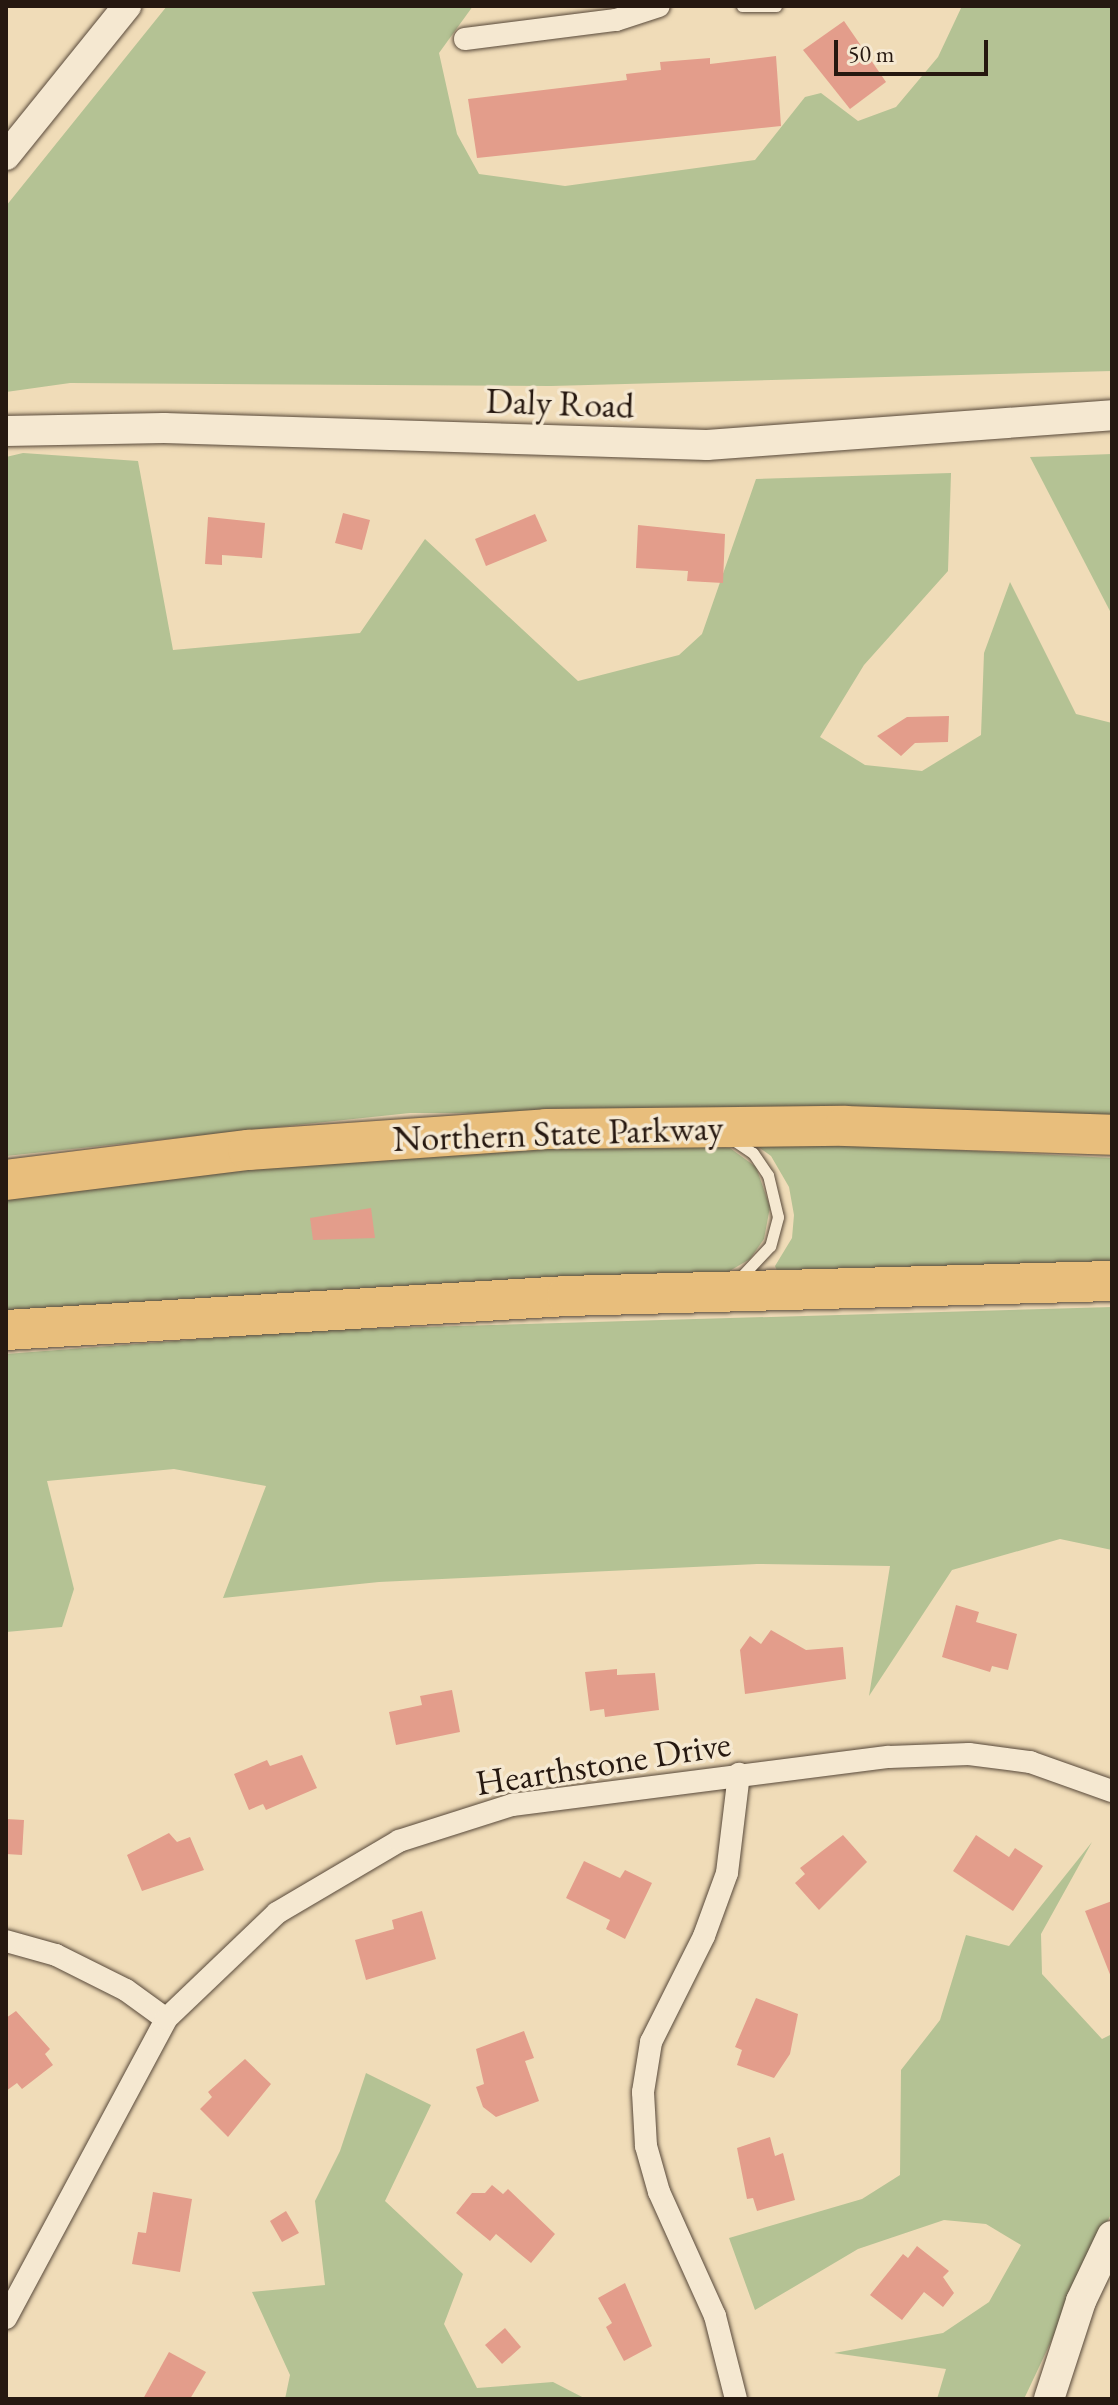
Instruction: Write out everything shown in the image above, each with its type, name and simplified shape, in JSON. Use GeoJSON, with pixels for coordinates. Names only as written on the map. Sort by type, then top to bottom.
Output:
{"type":"FeatureCollection","features":[{"type":"Feature","properties":{"kind":"highway","name":"Northern State Parkway"},"geometry":{"type":"LineString","coordinates":[[6,1180],[398,1138],[707,1125],[1112,1135]]}},
{"type":"Feature","properties":{"kind":"highway"},"geometry":{"type":"LineString","coordinates":[[6,1330],[343,1307],[718,1291],[1112,1281]]}},
{"type":"Feature","properties":{"kind":"main road","name":"Daly Road"},"geometry":{"type":"LineString","coordinates":[[6,431],[164,428],[707,445],[1112,415]]}},
{"type":"Feature","properties":{"kind":"main road"},"geometry":{"type":"LineString","coordinates":[[1049,2399],[1081,2301],[1112,2236]]}},
{"type":"Feature","properties":{"kind":"street"},"geometry":{"type":"LineString","coordinates":[[6,156],[127,6]]}},
{"type":"Feature","properties":{"kind":"street"},"geometry":{"type":"LineString","coordinates":[[465,39],[616,20],[659,6]]}},
{"type":"Feature","properties":{"kind":"street","name":"Hearthstone Drive"},"geometry":{"type":"LineString","coordinates":[[6,2318],[166,2019],[277,1913],[399,1841],[512,1805],[739,1774],[969,1754],[1030,1762],[1112,1791]]}},
{"type":"Feature","properties":{"kind":"street"},"geometry":{"type":"LineString","coordinates":[[736,2399],[715,2316],[659,2192],[646,2146],[643,2092],[651,2042],[704,1936],[727,1873],[739,1774]]}},
{"type":"Feature","properties":{"kind":"street"},"geometry":{"type":"LineString","coordinates":[[6,1941],[56,1955],[126,1990],[166,2019]]}},
{"type":"Feature","properties":{"kind":"lane"},"geometry":{"type":"LineString","coordinates":[[742,6],[776,6]]}},
{"type":"Feature","properties":{"kind":"lane"},"geometry":{"type":"LineString","coordinates":[[707,1125],[760,1163],[778,1217],[762,1259],[718,1291]]}},
{"type":"Feature","properties":{"kind":"green space"},"geometry":{"type":"Polygon","coordinates":[[[167,6],[473,6],[439,53],[457,134],[479,174],[565,186],[755,160],[805,97],[821,93],[858,121],[896,107],[938,57],[962,6],[1112,6],[1112,371],[551,386],[70,383],[6,392],[6,206],[167,6]]]}},
{"type":"Feature","properties":{"kind":"green space"},"geometry":{"type":"Polygon","coordinates":[[[23,453],[138,461],[173,650],[360,633],[425,539],[578,681],[679,655],[702,634],[756,479],[951,473],[948,571],[864,665],[820,737],[865,765],[922,771],[981,735],[984,653],[1010,582],[1076,714],[1112,723],[1112,1115],[410,1113],[6,1156],[6,457],[23,453]]]}},
{"type":"Feature","properties":{"kind":"green space"},"geometry":{"type":"Polygon","coordinates":[[[1112,454],[1112,613],[1111,613],[1030,457],[1112,454]]]}},
{"type":"Feature","properties":{"kind":"green space"},"geometry":{"type":"Polygon","coordinates":[[[761,1140],[1112,1158],[1112,1267],[778,1273],[775,1266],[792,1238],[794,1215],[789,1187],[771,1156],[753,1143],[761,1140]]]}},
{"type":"Feature","properties":{"kind":"green space"},"geometry":{"type":"Polygon","coordinates":[[[701,1143],[730,1148],[756,1167],[770,1207],[764,1239],[750,1259],[721,1276],[6,1319],[6,1197],[337,1156],[701,1143]]]}},
{"type":"Feature","properties":{"kind":"green space"},"geometry":{"type":"Polygon","coordinates":[[[1112,1307],[1112,1550],[1060,1539],[952,1570],[869,1696],[890,1566],[757,1564],[379,1582],[223,1598],[266,1486],[174,1469],[47,1481],[74,1589],[62,1627],[6,1632],[6,1354],[319,1330],[1112,1307]]]}},
{"type":"Feature","properties":{"kind":"green space"},"geometry":{"type":"Polygon","coordinates":[[[1092,1842],[1041,1934],[1042,1974],[1102,2039],[1112,2034],[1112,2212],[1024,2399],[937,2399],[946,2369],[834,2353],[943,2333],[989,2302],[1021,2245],[986,2224],[944,2220],[858,2249],[755,2310],[729,2238],[862,2199],[900,2175],[901,2070],[940,2020],[966,1935],[1009,1946],[1092,1842]]]}},
{"type":"Feature","properties":{"kind":"green space"},"geometry":{"type":"Polygon","coordinates":[[[366,2073],[431,2105],[385,2201],[463,2274],[444,2324],[477,2388],[553,2382],[586,2399],[285,2399],[290,2375],[252,2292],[325,2285],[315,2201],[340,2151],[366,2073]]]}},
{"type":"Feature","properties":{"kind":"building"},"geometry":{"type":"Polygon","coordinates":[[[844,21],[886,82],[850,109],[803,50],[844,21]]]}},
{"type":"Feature","properties":{"kind":"building"},"geometry":{"type":"Polygon","coordinates":[[[776,56],[781,126],[477,158],[468,99],[627,80],[626,74],[661,70],[660,62],[710,58],[710,64],[776,56]]]}},
{"type":"Feature","properties":{"kind":"building"},"geometry":{"type":"Polygon","coordinates":[[[343,513],[370,520],[362,550],[335,543],[343,513]]]}},
{"type":"Feature","properties":{"kind":"building"},"geometry":{"type":"Polygon","coordinates":[[[535,514],[547,541],[486,566],[475,539],[535,514]]]}},
{"type":"Feature","properties":{"kind":"building"},"geometry":{"type":"Polygon","coordinates":[[[208,517],[265,523],[262,558],[222,555],[222,565],[205,564],[208,517]]]}},
{"type":"Feature","properties":{"kind":"building"},"geometry":{"type":"Polygon","coordinates":[[[638,525],[725,534],[723,583],[687,581],[688,571],[636,568],[638,525]]]}},
{"type":"Feature","properties":{"kind":"building"},"geometry":{"type":"Polygon","coordinates":[[[949,716],[948,742],[915,743],[901,756],[877,736],[907,717],[949,716]]]}},
{"type":"Feature","properties":{"kind":"building"},"geometry":{"type":"Polygon","coordinates":[[[371,1208],[375,1238],[313,1240],[310,1218],[371,1208]]]}},
{"type":"Feature","properties":{"kind":"building"},"geometry":{"type":"Polygon","coordinates":[[[956,1605],[979,1612],[976,1622],[1017,1634],[1008,1670],[992,1666],[990,1672],[942,1657],[956,1605]]]}},
{"type":"Feature","properties":{"kind":"building"},"geometry":{"type":"Polygon","coordinates":[[[771,1630],[806,1650],[843,1647],[846,1679],[745,1694],[740,1650],[750,1636],[761,1644],[771,1630]]]}},
{"type":"Feature","properties":{"kind":"building"},"geometry":{"type":"Polygon","coordinates":[[[617,1669],[617,1675],[655,1673],[659,1710],[605,1717],[604,1709],[590,1711],[585,1672],[617,1669]]]}},
{"type":"Feature","properties":{"kind":"building"},"geometry":{"type":"Polygon","coordinates":[[[452,1690],[460,1732],[396,1745],[389,1712],[422,1705],[420,1696],[452,1690]]]}},
{"type":"Feature","properties":{"kind":"building"},"geometry":{"type":"Polygon","coordinates":[[[302,1755],[317,1788],[266,1810],[263,1804],[249,1810],[234,1774],[267,1760],[270,1766],[302,1755]]]}},
{"type":"Feature","properties":{"kind":"building"},"geometry":{"type":"Polygon","coordinates":[[[6,1819],[24,1820],[22,1855],[6,1854],[6,1819]]]}},
{"type":"Feature","properties":{"kind":"building"},"geometry":{"type":"Polygon","coordinates":[[[169,1833],[177,1842],[190,1837],[204,1870],[142,1891],[127,1855],[169,1833]]]}},
{"type":"Feature","properties":{"kind":"building"},"geometry":{"type":"Polygon","coordinates":[[[843,1835],[867,1862],[819,1910],[795,1883],[805,1874],[800,1868],[843,1835]]]}},
{"type":"Feature","properties":{"kind":"building"},"geometry":{"type":"Polygon","coordinates":[[[976,1835],[1009,1857],[1015,1848],[1043,1866],[1013,1911],[953,1871],[976,1835]]]}},
{"type":"Feature","properties":{"kind":"building"},"geometry":{"type":"Polygon","coordinates":[[[584,1861],[620,1878],[625,1870],[652,1883],[625,1939],[606,1929],[610,1920],[566,1898],[584,1861]]]}},
{"type":"Feature","properties":{"kind":"building"},"geometry":{"type":"Polygon","coordinates":[[[1112,1901],[1112,1977],[1111,1977],[1085,1911],[1112,1901]]]}},
{"type":"Feature","properties":{"kind":"building"},"geometry":{"type":"Polygon","coordinates":[[[422,1911],[436,1959],[366,1980],[355,1940],[394,1929],[392,1920],[422,1911]]]}},
{"type":"Feature","properties":{"kind":"building"},"geometry":{"type":"Polygon","coordinates":[[[756,1998],[798,2014],[790,2054],[774,2078],[737,2065],[742,2050],[735,2047],[756,1998]]]}},
{"type":"Feature","properties":{"kind":"building"},"geometry":{"type":"Polygon","coordinates":[[[16,2011],[50,2049],[45,2054],[53,2065],[22,2089],[17,2083],[6,2091],[6,2018],[16,2011]]]}},
{"type":"Feature","properties":{"kind":"building"},"geometry":{"type":"Polygon","coordinates":[[[524,2031],[534,2058],[525,2061],[539,2101],[496,2117],[483,2107],[476,2087],[484,2084],[476,2049],[524,2031]]]}},
{"type":"Feature","properties":{"kind":"building"},"geometry":{"type":"Polygon","coordinates":[[[245,2059],[271,2084],[228,2137],[200,2109],[212,2097],[208,2092],[245,2059]]]}},
{"type":"Feature","properties":{"kind":"building"},"geometry":{"type":"Polygon","coordinates":[[[770,2137],[775,2156],[783,2153],[795,2200],[757,2211],[753,2198],[747,2199],[737,2148],[770,2137]]]}},
{"type":"Feature","properties":{"kind":"building"},"geometry":{"type":"Polygon","coordinates":[[[492,2185],[503,2194],[508,2189],[555,2234],[531,2263],[496,2234],[490,2241],[456,2213],[472,2193],[485,2193],[492,2185]]]}},
{"type":"Feature","properties":{"kind":"building"},"geometry":{"type":"Polygon","coordinates":[[[153,2192],[192,2199],[180,2272],[132,2264],[138,2232],[146,2233],[153,2192]]]}},
{"type":"Feature","properties":{"kind":"building"},"geometry":{"type":"Polygon","coordinates":[[[286,2211],[299,2233],[282,2242],[270,2221],[286,2211]]]}},
{"type":"Feature","properties":{"kind":"building"},"geometry":{"type":"Polygon","coordinates":[[[917,2246],[949,2271],[943,2277],[954,2293],[943,2307],[924,2292],[902,2320],[870,2295],[903,2254],[908,2258],[917,2246]]]}},
{"type":"Feature","properties":{"kind":"building"},"geometry":{"type":"Polygon","coordinates":[[[625,2283],[652,2346],[624,2361],[606,2327],[612,2323],[598,2298],[625,2283]]]}},
{"type":"Feature","properties":{"kind":"building"},"geometry":{"type":"Polygon","coordinates":[[[505,2328],[521,2347],[502,2364],[485,2345],[505,2328]]]}},
{"type":"Feature","properties":{"kind":"building"},"geometry":{"type":"Polygon","coordinates":[[[169,2352],[206,2372],[190,2399],[143,2399],[169,2352]]]}}]}
